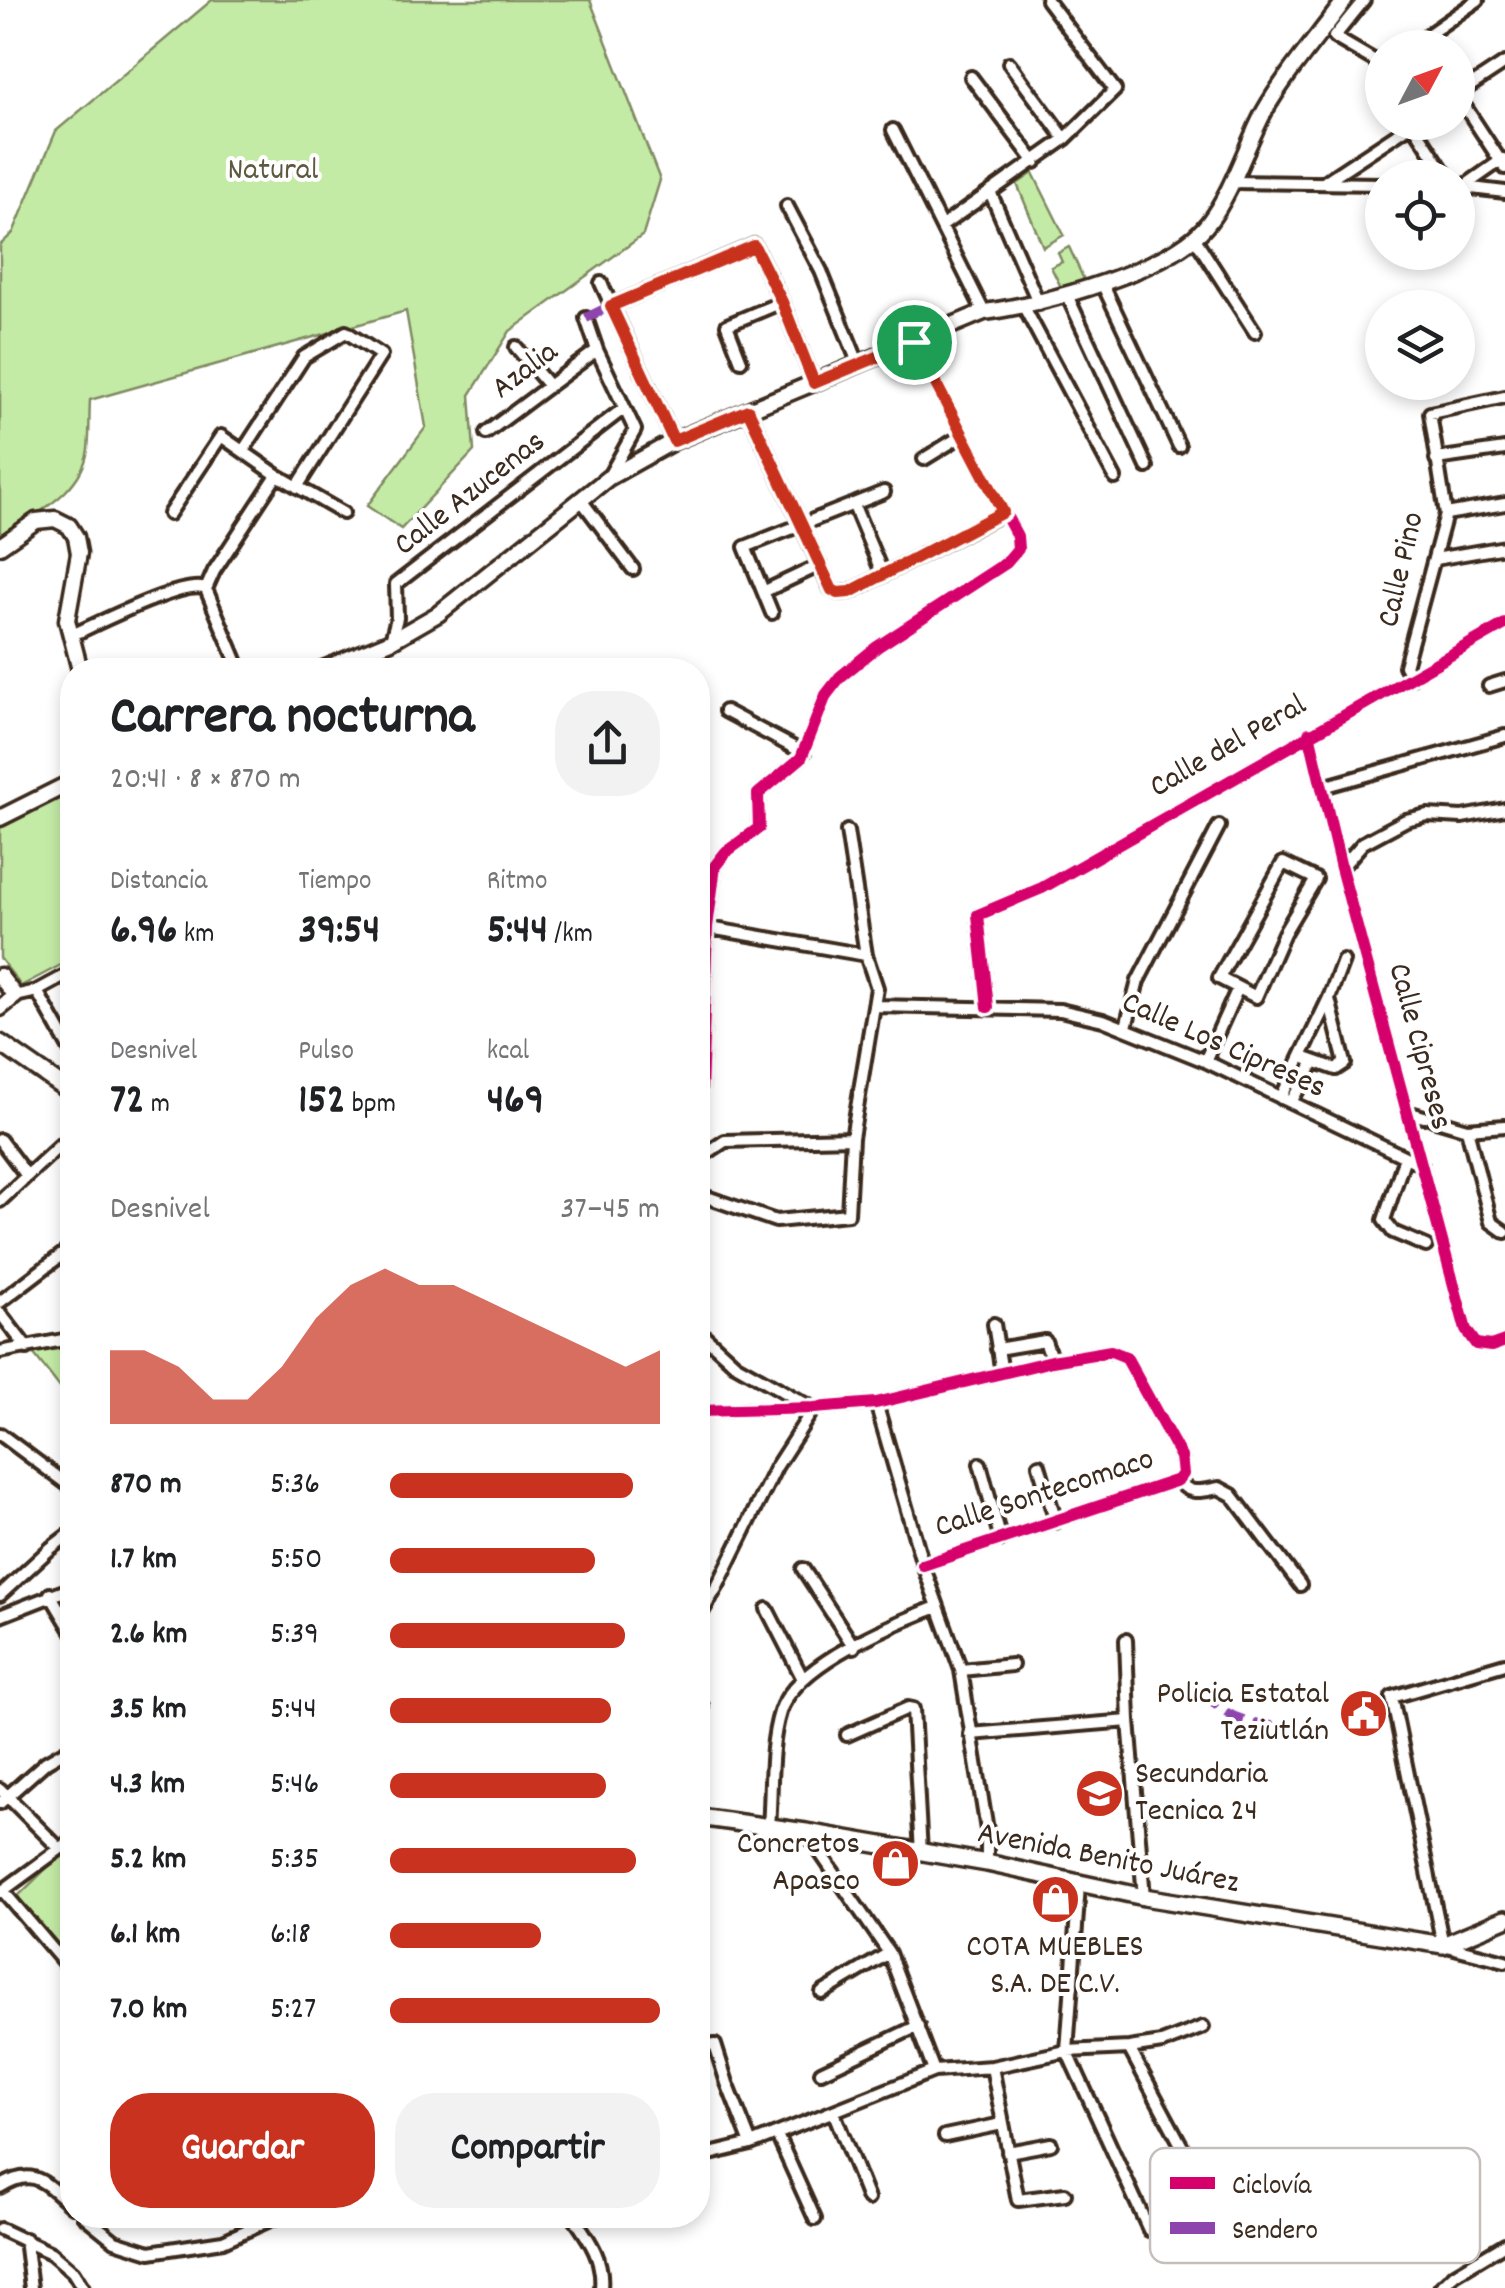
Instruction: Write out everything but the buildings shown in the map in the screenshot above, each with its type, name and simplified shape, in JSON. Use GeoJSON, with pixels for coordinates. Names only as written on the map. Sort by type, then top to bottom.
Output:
{"type":"FeatureCollection","features":[{"type":"Feature","properties":{"kind":"main road"},"geometry":{"type":"LineString","coordinates":[[358,658],[438,614],[608,478],[674,441],[984,312],[1032,306],[1102,284],[1172,253],[1209,223],[1266,110],[1346,0]]}},
{"type":"Feature","properties":{"kind":"main road"},"geometry":{"type":"LineString","coordinates":[[0,546],[36,522],[55,519],[69,526],[79,552],[67,620],[76,658]]}},
{"type":"Feature","properties":{"kind":"main road"},"geometry":{"type":"LineString","coordinates":[[1,814],[60,787]]}},
{"type":"Feature","properties":{"kind":"main road"},"geometry":{"type":"LineString","coordinates":[[0,976],[15,996],[0,1008]]}},
{"type":"Feature","properties":{"kind":"main road"},"geometry":{"type":"LineString","coordinates":[[0,1043],[60,1085]]}},
{"type":"Feature","properties":{"kind":"main road","name":"Avenida Benito Juárez"},"geometry":{"type":"LineString","coordinates":[[710,1819],[988,1863],[1144,1897],[1443,1945]]}},
{"type":"Feature","properties":{"kind":"main road"},"geometry":{"type":"LineString","coordinates":[[1443,1945],[1505,1919]]}},
{"type":"Feature","properties":{"kind":"street"},"geometry":{"type":"LineString","coordinates":[[942,226],[1065,139],[1115,90],[1047,0]]}},
{"type":"Feature","properties":{"kind":"street"},"geometry":{"type":"LineString","coordinates":[[1364,0],[1334,37],[1365,56]]}},
{"type":"Feature","properties":{"kind":"street"},"geometry":{"type":"LineString","coordinates":[[1434,30],[1478,0]]}},
{"type":"Feature","properties":{"kind":"street"},"geometry":{"type":"LineString","coordinates":[[1009,64],[1065,139]]}},
{"type":"Feature","properties":{"kind":"street"},"geometry":{"type":"LineString","coordinates":[[1475,85],[1503,68]]}},
{"type":"Feature","properties":{"kind":"street"},"geometry":{"type":"LineString","coordinates":[[971,77],[1034,162]]}},
{"type":"Feature","properties":{"kind":"street"},"geometry":{"type":"LineString","coordinates":[[1475,120],[1503,162],[1475,178]]}},
{"type":"Feature","properties":{"kind":"street"},"geometry":{"type":"LineString","coordinates":[[893,130],[984,312]]}},
{"type":"Feature","properties":{"kind":"street"},"geometry":{"type":"LineString","coordinates":[[1325,182],[1388,140]]}},
{"type":"Feature","properties":{"kind":"street"},"geometry":{"type":"LineString","coordinates":[[1231,182],[1365,183]]}},
{"type":"Feature","properties":{"kind":"street"},"geometry":{"type":"LineString","coordinates":[[1475,189],[1505,192]]}},
{"type":"Feature","properties":{"kind":"street"},"geometry":{"type":"LineString","coordinates":[[991,194],[1032,306],[1115,478]]}},
{"type":"Feature","properties":{"kind":"street"},"geometry":{"type":"LineString","coordinates":[[787,206],[821,272],[859,365]]}},
{"type":"Feature","properties":{"kind":"street"},"geometry":{"type":"LineString","coordinates":[[1194,237],[1256,332]]}},
{"type":"Feature","properties":{"kind":"street"},"geometry":{"type":"LineString","coordinates":[[611,306],[754,246],[782,302],[814,383]]}},
{"type":"Feature","properties":{"kind":"street"},"geometry":{"type":"LineString","coordinates":[[600,283],[674,441]]}},
{"type":"Feature","properties":{"kind":"street"},"geometry":{"type":"LineString","coordinates":[[1102,284],[1179,446]]}},
{"type":"Feature","properties":{"kind":"street"},"geometry":{"type":"LineString","coordinates":[[1067,295],[1147,467]]}},
{"type":"Feature","properties":{"kind":"street"},"geometry":{"type":"LineString","coordinates":[[741,361],[726,325],[782,302]]}},
{"type":"Feature","properties":{"kind":"street"},"geometry":{"type":"LineString","coordinates":[[586,318],[596,350],[635,430],[608,478]]}},
{"type":"Feature","properties":{"kind":"street"},"geometry":{"type":"LineString","coordinates":[[242,451],[304,356],[346,332],[381,355],[297,486]]}},
{"type":"Feature","properties":{"kind":"street"},"geometry":{"type":"LineString","coordinates":[[710,889],[715,866],[726,852],[759,828],[758,794],[804,753],[826,695],[840,676],[877,647],[1006,563],[1018,550],[1017,536],[914,342]]}},
{"type":"Feature","properties":{"kind":"street"},"geometry":{"type":"LineString","coordinates":[[516,347],[548,386]]}},
{"type":"Feature","properties":{"kind":"street","name":"Azalia"},"geometry":{"type":"LineString","coordinates":[[486,434],[596,350]]}},
{"type":"Feature","properties":{"kind":"street","name":"Calle Pino"},"geometry":{"type":"LineString","coordinates":[[1412,678],[1405,666],[1446,514],[1430,413],[1505,397]]}},
{"type":"Feature","properties":{"kind":"street","name":"Calle Azucenas"},"geometry":{"type":"LineString","coordinates":[[391,642],[397,618],[396,584],[623,409]]}},
{"type":"Feature","properties":{"kind":"street"},"geometry":{"type":"LineString","coordinates":[[748,410],[832,590],[838,593],[850,592],[1003,512]]}},
{"type":"Feature","properties":{"kind":"street"},"geometry":{"type":"LineString","coordinates":[[924,459],[964,435]]}},
{"type":"Feature","properties":{"kind":"street"},"geometry":{"type":"LineString","coordinates":[[169,514],[221,436],[343,514]]}},
{"type":"Feature","properties":{"kind":"street"},"geometry":{"type":"LineString","coordinates":[[1436,459],[1505,450]]}},
{"type":"Feature","properties":{"kind":"street"},"geometry":{"type":"LineString","coordinates":[[235,658],[206,589],[277,475]]}},
{"type":"Feature","properties":{"kind":"street"},"geometry":{"type":"LineString","coordinates":[[772,614],[745,547],[884,492]]}},
{"type":"Feature","properties":{"kind":"street"},"geometry":{"type":"LineString","coordinates":[[581,500],[633,569]]}},
{"type":"Feature","properties":{"kind":"street"},"geometry":{"type":"LineString","coordinates":[[1446,514],[1505,504]]}},
{"type":"Feature","properties":{"kind":"street"},"geometry":{"type":"LineString","coordinates":[[854,506],[883,575]]}},
{"type":"Feature","properties":{"kind":"street"},"geometry":{"type":"LineString","coordinates":[[1436,559],[1505,547]]}},
{"type":"Feature","properties":{"kind":"street"},"geometry":{"type":"LineString","coordinates":[[765,591],[820,565]]}},
{"type":"Feature","properties":{"kind":"street"},"geometry":{"type":"LineString","coordinates":[[70,636],[130,608],[195,586],[206,589]]}},
{"type":"Feature","properties":{"kind":"street","name":"Calle del Peral"},"geometry":{"type":"LineString","coordinates":[[988,1008],[978,915],[1042,888],[1505,624]]}},
{"type":"Feature","properties":{"kind":"street"},"geometry":{"type":"LineString","coordinates":[[1489,686],[1505,681]]}},
{"type":"Feature","properties":{"kind":"street"},"geometry":{"type":"LineString","coordinates":[[725,711],[804,753]]}},
{"type":"Feature","properties":{"kind":"street","name":"Calle Cipreses"},"geometry":{"type":"LineString","coordinates":[[1310,733],[1341,868],[1466,1330],[1476,1344],[1491,1346],[1505,1341]]}},
{"type":"Feature","properties":{"kind":"street"},"geometry":{"type":"LineString","coordinates":[[1323,787],[1505,736]]}},
{"type":"Feature","properties":{"kind":"street"},"geometry":{"type":"LineString","coordinates":[[1341,868],[1363,843],[1406,820],[1428,815],[1462,817],[1505,809]]}},
{"type":"Feature","properties":{"kind":"street"},"geometry":{"type":"LineString","coordinates":[[1126,1028],[1138,981],[1219,826]]}},
{"type":"Feature","properties":{"kind":"street"},"geometry":{"type":"LineString","coordinates":[[710,1198],[776,1221],[848,1214],[852,1138],[878,988],[866,955],[847,831]]}},
{"type":"Feature","properties":{"kind":"street"},"geometry":{"type":"LineString","coordinates":[[1282,862],[1316,879],[1284,934],[1256,997],[1238,988],[1219,978],[1282,862]]}},
{"type":"Feature","properties":{"kind":"street"},"geometry":{"type":"LineString","coordinates":[[710,927],[866,955]]}},
{"type":"Feature","properties":{"kind":"street"},"geometry":{"type":"LineString","coordinates":[[1286,1100],[1308,1060],[1343,961]]}},
{"type":"Feature","properties":{"kind":"street"},"geometry":{"type":"LineString","coordinates":[[15,996],[38,991],[60,979]]}},
{"type":"Feature","properties":{"kind":"street"},"geometry":{"type":"LineString","coordinates":[[1205,1061],[1238,988]]}},
{"type":"Feature","properties":{"kind":"street"},"geometry":{"type":"LineString","coordinates":[[38,991],[60,1031]]}},
{"type":"Feature","properties":{"kind":"street"},"geometry":{"type":"LineString","coordinates":[[1308,1060],[1336,1069],[1345,1063],[1329,998]]}},
{"type":"Feature","properties":{"kind":"street","name":"Calle Los Cipreses"},"geometry":{"type":"LineString","coordinates":[[876,1006],[1060,1010],[1126,1028],[1205,1061],[1422,1165]]}},
{"type":"Feature","properties":{"kind":"street"},"geometry":{"type":"LineString","coordinates":[[1408,1112],[1467,1128],[1505,1126]]}},
{"type":"Feature","properties":{"kind":"street"},"geometry":{"type":"LineString","coordinates":[[1467,1128],[1491,1222],[1505,1232]]}},
{"type":"Feature","properties":{"kind":"street"},"geometry":{"type":"LineString","coordinates":[[710,1151],[725,1141],[852,1138]]}},
{"type":"Feature","properties":{"kind":"street"},"geometry":{"type":"LineString","coordinates":[[0,1140],[27,1176]]}},
{"type":"Feature","properties":{"kind":"street"},"geometry":{"type":"LineString","coordinates":[[0,1201],[60,1145]]}},
{"type":"Feature","properties":{"kind":"street"},"geometry":{"type":"LineString","coordinates":[[1405,1157],[1384,1220],[1393,1232],[1426,1246]]}},
{"type":"Feature","properties":{"kind":"street"},"geometry":{"type":"LineString","coordinates":[[0,1302],[60,1256]]}},
{"type":"Feature","properties":{"kind":"street"},"geometry":{"type":"LineString","coordinates":[[0,1313],[26,1348]]}},
{"type":"Feature","properties":{"kind":"street"},"geometry":{"type":"LineString","coordinates":[[994,1324],[1002,1373]]}},
{"type":"Feature","properties":{"kind":"street"},"geometry":{"type":"LineString","coordinates":[[0,1352],[60,1340]]}},
{"type":"Feature","properties":{"kind":"street"},"geometry":{"type":"LineString","coordinates":[[710,1341],[735,1364],[814,1408]]}},
{"type":"Feature","properties":{"kind":"street"},"geometry":{"type":"LineString","coordinates":[[996,1349],[1046,1341],[1052,1360]]}},
{"type":"Feature","properties":{"kind":"street"},"geometry":{"type":"LineString","coordinates":[[710,1410],[876,1403],[1052,1360],[1119,1353],[1126,1357],[1180,1457],[1184,1488],[1194,1492],[1219,1488],[1232,1495],[1300,1585]]}},
{"type":"Feature","properties":{"kind":"street"},"geometry":{"type":"LineString","coordinates":[[876,1403],[923,1566],[961,1670],[987,1830],[988,1863]]}},
{"type":"Feature","properties":{"kind":"street"},"geometry":{"type":"LineString","coordinates":[[710,1599],[776,1467],[814,1408]]}},
{"type":"Feature","properties":{"kind":"street"},"geometry":{"type":"LineString","coordinates":[[0,1434],[60,1479]]}},
{"type":"Feature","properties":{"kind":"street"},"geometry":{"type":"LineString","coordinates":[[980,1464],[1002,1540]]}},
{"type":"Feature","properties":{"kind":"street"},"geometry":{"type":"LineString","coordinates":[[1039,1465],[1056,1522]]}},
{"type":"Feature","properties":{"kind":"street","name":"Calle Sontecomaco"},"geometry":{"type":"LineString","coordinates":[[923,1566],[1180,1477]]}},
{"type":"Feature","properties":{"kind":"street"},"geometry":{"type":"LineString","coordinates":[[0,1595],[60,1541]]}},
{"type":"Feature","properties":{"kind":"street"},"geometry":{"type":"LineString","coordinates":[[803,1569],[854,1646]]}},
{"type":"Feature","properties":{"kind":"street"},"geometry":{"type":"LineString","coordinates":[[0,1616],[60,1591]]}},
{"type":"Feature","properties":{"kind":"street"},"geometry":{"type":"LineString","coordinates":[[51,1594],[60,1609]]}},
{"type":"Feature","properties":{"kind":"street"},"geometry":{"type":"LineString","coordinates":[[769,1826],[780,1709],[803,1679],[854,1646],[937,1607]]}},
{"type":"Feature","properties":{"kind":"street"},"geometry":{"type":"LineString","coordinates":[[766,1610],[803,1679]]}},
{"type":"Feature","properties":{"kind":"street"},"geometry":{"type":"LineString","coordinates":[[1126,1640],[1144,1897]]}},
{"type":"Feature","properties":{"kind":"street"},"geometry":{"type":"LineString","coordinates":[[1505,1664],[1392,1696],[1443,1945],[1505,1961]]}},
{"type":"Feature","properties":{"kind":"street"},"geometry":{"type":"LineString","coordinates":[[961,1670],[1012,1665]]}},
{"type":"Feature","properties":{"kind":"street"},"geometry":{"type":"LineString","coordinates":[[848,1735],[908,1708],[913,1710],[922,1854]]}},
{"type":"Feature","properties":{"kind":"street"},"geometry":{"type":"LineString","coordinates":[[970,1734],[1129,1721]]}},
{"type":"Feature","properties":{"kind":"street"},"geometry":{"type":"LineString","coordinates":[[60,1753],[2,1796],[60,1848],[2,1892],[60,1958]]}},
{"type":"Feature","properties":{"kind":"street"},"geometry":{"type":"LineString","coordinates":[[806,1832],[890,1953],[934,2071]]}},
{"type":"Feature","properties":{"kind":"street"},"geometry":{"type":"LineString","coordinates":[[1078,1885],[1067,2051],[1149,2230]]}},
{"type":"Feature","properties":{"kind":"street"},"geometry":{"type":"LineString","coordinates":[[822,1993],[890,1953]]}},
{"type":"Feature","properties":{"kind":"street"},"geometry":{"type":"LineString","coordinates":[[821,2072],[918,2026]]}},
{"type":"Feature","properties":{"kind":"street"},"geometry":{"type":"LineString","coordinates":[[710,2154],[751,2144],[834,2114],[934,2071],[992,2067],[1067,2051],[1129,2048],[1162,2042],[1203,2027]]}},
{"type":"Feature","properties":{"kind":"street"},"geometry":{"type":"LineString","coordinates":[[710,2046],[716,2045],[726,2084],[751,2144]]}},
{"type":"Feature","properties":{"kind":"street"},"geometry":{"type":"LineString","coordinates":[[1129,2048],[1183,2148]]}},
{"type":"Feature","properties":{"kind":"street"},"geometry":{"type":"LineString","coordinates":[[992,2067],[1018,2200],[1065,2194]]}},
{"type":"Feature","properties":{"kind":"street"},"geometry":{"type":"LineString","coordinates":[[834,2114],[868,2199]]}},
{"type":"Feature","properties":{"kind":"street"},"geometry":{"type":"LineString","coordinates":[[945,2136],[1002,2124]]}},
{"type":"Feature","properties":{"kind":"street"},"geometry":{"type":"LineString","coordinates":[[777,2135],[814,2220]]}},
{"type":"Feature","properties":{"kind":"street"},"geometry":{"type":"LineString","coordinates":[[1008,2152],[1051,2144]]}},
{"type":"Feature","properties":{"kind":"street"},"geometry":{"type":"LineString","coordinates":[[0,2187],[18,2176],[38,2178],[60,2196]]}},
{"type":"Feature","properties":{"kind":"street"},"geometry":{"type":"LineString","coordinates":[[100,2228],[116,2241],[150,2252],[222,2242],[245,2228]]}},
{"type":"Feature","properties":{"kind":"street"},"geometry":{"type":"LineString","coordinates":[[581,2228],[596,2250],[601,2288]]}},
{"type":"Feature","properties":{"kind":"street"},"geometry":{"type":"LineString","coordinates":[[1,2232],[52,2253],[83,2288]]}},
{"type":"Feature","properties":{"kind":"street"},"geometry":{"type":"LineString","coordinates":[[25,2239],[31,2288]]}},
{"type":"Feature","properties":{"kind":"street"},"geometry":{"type":"LineString","coordinates":[[1480,2259],[1505,2244]]}},
{"type":"Feature","properties":{"kind":"street"},"geometry":{"type":"LineString","coordinates":[[1440,2288],[1473,2263]]}},
{"type":"Feature","properties":{"kind":"green space","name":"Natural"},"geometry":{"type":"Polygon","coordinates":[[[212,0],[590,0],[660,180],[643,235],[510,331],[470,395],[474,451],[401,529],[367,506],[426,427],[406,311],[90,400],[88,449],[76,479],[54,501],[0,539],[0,245],[13,233],[56,131],[212,0]]]}},
{"type":"Feature","properties":{"kind":"green space"},"geometry":{"type":"Polygon","coordinates":[[[1033,173],[1064,235],[1043,247],[1017,184],[1033,173]]]}},
{"type":"Feature","properties":{"kind":"green space"},"geometry":{"type":"Polygon","coordinates":[[[1069,247],[1085,282],[1064,293],[1051,267],[1062,262],[1058,253],[1069,247]]]}},
{"type":"Feature","properties":{"kind":"green space"},"geometry":{"type":"Polygon","coordinates":[[[60,791],[60,965],[21,986],[0,958],[0,820],[60,791]]]}},
{"type":"Feature","properties":{"kind":"green space"},"geometry":{"type":"Polygon","coordinates":[[[60,1345],[60,1388],[30,1349],[60,1345]]]}},
{"type":"Feature","properties":{"kind":"green space"},"geometry":{"type":"Polygon","coordinates":[[[60,1857],[60,1947],[17,1897],[60,1857]]]}},
{"type":"Feature","properties":{"kind":"marked path"},"geometry":{"type":"LineString","coordinates":[[586,318],[611,306]]}},
{"type":"Feature","properties":{"kind":"marked path"},"geometry":{"type":"LineString","coordinates":[[1206,1690],[1232,1716],[1294,1730]]}},
{"type":"Feature","properties":{"kind":"cycle path"},"geometry":{"type":"LineString","coordinates":[[710,904],[715,866],[726,852],[759,828],[758,794],[801,758],[826,695],[840,677],[877,647],[1006,563],[1018,549],[1017,536],[914,342]]}},
{"type":"Feature","properties":{"kind":"cycle path"},"geometry":{"type":"LineString","coordinates":[[988,1007],[978,915],[1042,888],[1505,624]]}},
{"type":"Feature","properties":{"kind":"cycle path"},"geometry":{"type":"LineString","coordinates":[[1309,733],[1341,868],[1466,1330],[1476,1344],[1491,1346],[1505,1341]]}},
{"type":"Feature","properties":{"kind":"cycle path"},"geometry":{"type":"LineString","coordinates":[[710,1411],[876,1403],[1052,1361],[1111,1351],[1126,1357],[1181,1457],[1183,1474],[1178,1480],[923,1565]]}},
{"type":"Feature","properties":{"kind":"place","name":"Policia Estatal Teziutlán"},"geometry":{"type":"Point","coordinates":[1364,1714]}},
{"type":"Feature","properties":{"kind":"place","name":"Secundaria Tecnica 24"},"geometry":{"type":"Point","coordinates":[1100,1794]}},
{"type":"Feature","properties":{"kind":"place","name":"Concretos Apasco"},"geometry":{"type":"Point","coordinates":[895,1864]}},
{"type":"Feature","properties":{"kind":"place","name":"COTA MUEBLES S.A. DE C.V."},"geometry":{"type":"Point","coordinates":[1055,1899]}},
{"type":"Feature","properties":{"kind":"route"},"geometry":{"type":"LineString","coordinates":[[754,246],[782,302],[814,383],[914,342],[1003,512],[850,592],[838,593],[832,590],[748,410],[674,441],[611,306],[754,246]]}}]}
